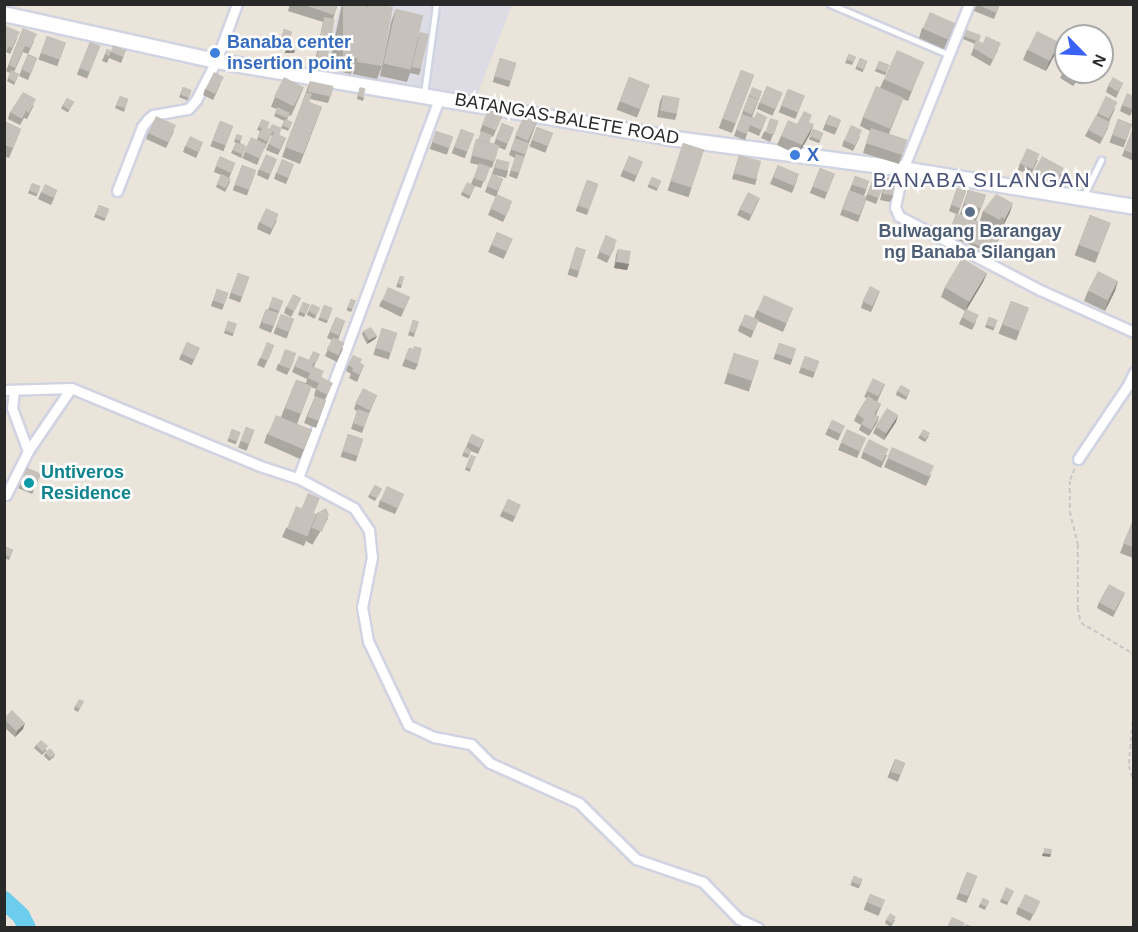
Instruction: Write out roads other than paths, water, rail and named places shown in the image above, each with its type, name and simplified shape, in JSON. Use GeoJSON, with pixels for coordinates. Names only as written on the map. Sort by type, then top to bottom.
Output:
{"type":"FeatureCollection","features":[{"type":"Feature","properties":{"kind":"main road","name":"BATANGAS-BALETE ROAD"},"geometry":{"type":"LineString","coordinates":[[4,14],[216,61],[424,94],[669,138],[903,169],[1134,207]]}},
{"type":"Feature","properties":{"kind":"street"},"geometry":{"type":"LineString","coordinates":[[117,191],[142,127],[153,115],[188,109],[196,100],[216,61],[237,4]]}},
{"type":"Feature","properties":{"kind":"street"},"geometry":{"type":"LineString","coordinates":[[969,4],[903,169],[895,207],[899,216],[1040,291],[1134,332]]}},
{"type":"Feature","properties":{"kind":"street"},"geometry":{"type":"LineString","coordinates":[[298,478],[440,97]]}},
{"type":"Feature","properties":{"kind":"street"},"geometry":{"type":"LineString","coordinates":[[1078,459],[1128,386],[1134,372]]}},
{"type":"Feature","properties":{"kind":"street"},"geometry":{"type":"LineString","coordinates":[[6,495],[28,451],[71,388]]}},
{"type":"Feature","properties":{"kind":"street"},"geometry":{"type":"LineString","coordinates":[[28,451],[12,408],[9,390],[71,388],[260,466],[298,478],[354,508],[369,530],[372,557],[362,607],[368,641],[408,725],[434,737],[471,744],[490,763],[579,803],[636,859],[668,872],[703,882],[742,923],[758,927]]}},
{"type":"Feature","properties":{"kind":"lane"},"geometry":{"type":"LineString","coordinates":[[424,94],[436,5],[434,4]]}},
{"type":"Feature","properties":{"kind":"lane"},"geometry":{"type":"LineString","coordinates":[[830,4],[948,54]]}},
{"type":"Feature","properties":{"kind":"lane"},"geometry":{"type":"LineString","coordinates":[[1083,198],[1101,160]]}},
{"type":"Feature","properties":{"kind":"waterway"},"geometry":{"type":"LineString","coordinates":[[4,900],[21,916],[27,928]]}},
{"type":"Feature","properties":{"kind":"place","name":"Banaba center insertion point"},"geometry":{"type":"Point","coordinates":[215,53]}},
{"type":"Feature","properties":{"kind":"place","name":"X"},"geometry":{"type":"Point","coordinates":[795,155]}},
{"type":"Feature","properties":{"kind":"place","name":"Bulwagang Barangay ng Banaba Silangan"},"geometry":{"type":"Point","coordinates":[970,212]}},
{"type":"Feature","properties":{"kind":"place","name":"Untiveros Residence"},"geometry":{"type":"Point","coordinates":[29,483]}},
{"type":"Feature","properties":{"kind":"district","name":"BANABA SILANGAN"},"geometry":{"type":"Point","coordinates":[982,180]}}]}
